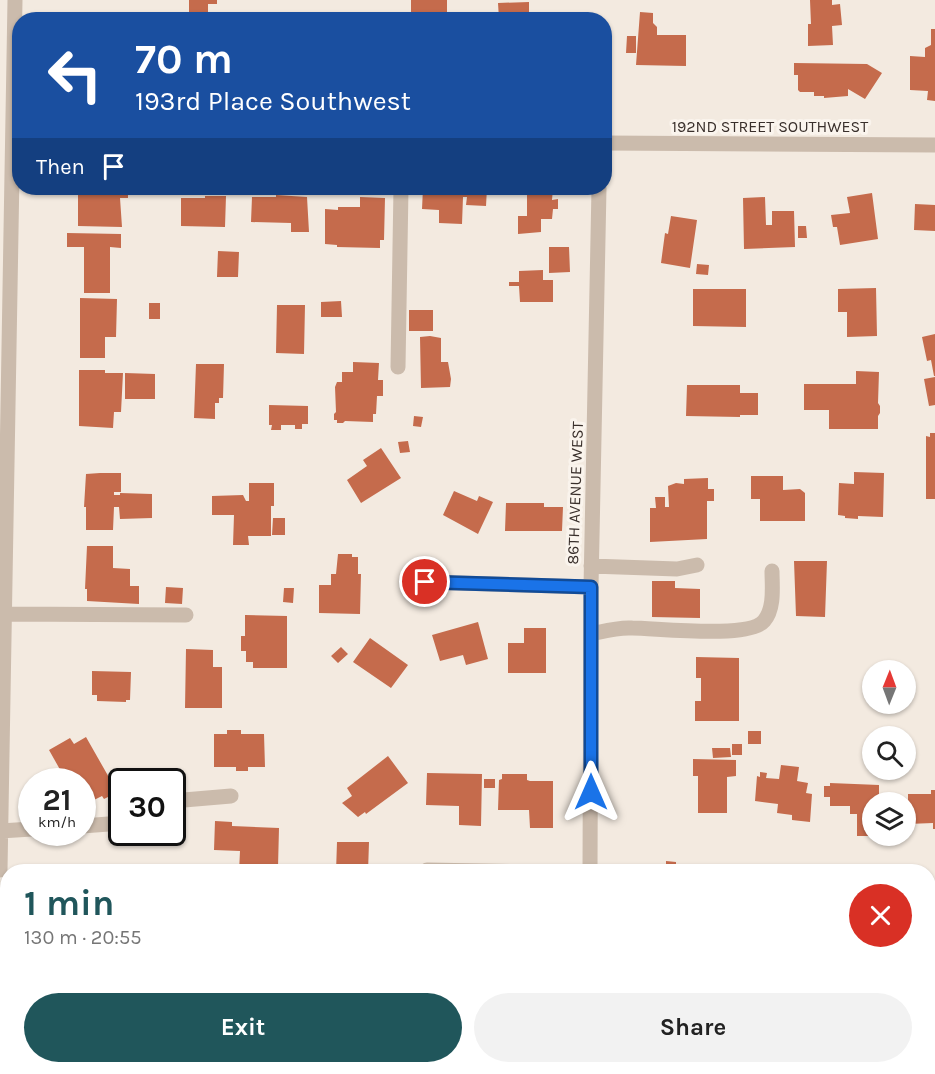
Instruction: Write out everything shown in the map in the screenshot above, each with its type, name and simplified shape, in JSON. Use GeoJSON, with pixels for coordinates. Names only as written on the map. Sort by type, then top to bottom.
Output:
{"type":"FeatureCollection","features":[{"type":"Feature","properties":{"kind":"street"},"geometry":{"type":"LineString","coordinates":[[0,870],[9,397],[12,79]]}},
{"type":"Feature","properties":{"kind":"street","name":"192ND STREET SOUTHWEST"},"geometry":{"type":"LineString","coordinates":[[612,142],[935,145]]}},
{"type":"Feature","properties":{"kind":"street"},"geometry":{"type":"LineString","coordinates":[[398,367],[401,195]]}},
{"type":"Feature","properties":{"kind":"street","name":"86TH AVENUE WEST"},"geometry":{"type":"LineString","coordinates":[[590,864],[591,566],[600,195]]}},
{"type":"Feature","properties":{"kind":"street"},"geometry":{"type":"LineString","coordinates":[[591,566],[677,568],[697,565]]}},
{"type":"Feature","properties":{"kind":"street"},"geometry":{"type":"LineString","coordinates":[[591,634],[614,628],[632,627],[734,631],[753,628],[765,621],[771,605],[772,571]]}},
{"type":"Feature","properties":{"kind":"street"},"geometry":{"type":"LineString","coordinates":[[425,582],[591,587]]}},
{"type":"Feature","properties":{"kind":"street"},"geometry":{"type":"LineString","coordinates":[[4,614],[186,615]]}},
{"type":"Feature","properties":{"kind":"street"},"geometry":{"type":"LineString","coordinates":[[186,800],[231,796]]}},
{"type":"Feature","properties":{"kind":"street"},"geometry":{"type":"LineString","coordinates":[[0,831],[18,830]]}},
{"type":"Feature","properties":{"kind":"building"},"geometry":{"type":"Polygon","coordinates":[[[189,0],[217,0],[217,4],[208,4],[208,12],[189,12],[189,0]]]}},
{"type":"Feature","properties":{"kind":"building"},"geometry":{"type":"Polygon","coordinates":[[[411,0],[447,0],[447,12],[411,12],[411,0]]]}},
{"type":"Feature","properties":{"kind":"building"},"geometry":{"type":"Polygon","coordinates":[[[810,0],[832,0],[832,5],[840,4],[842,25],[832,26],[833,45],[808,46],[808,24],[811,24],[810,0]]]}},
{"type":"Feature","properties":{"kind":"building"},"geometry":{"type":"Polygon","coordinates":[[[529,2],[529,12],[499,12],[498,3],[529,2]]]}},
{"type":"Feature","properties":{"kind":"building"},"geometry":{"type":"Polygon","coordinates":[[[640,12],[653,13],[657,35],[686,35],[686,66],[636,65],[640,12]]]}},
{"type":"Feature","properties":{"kind":"building"},"geometry":{"type":"Polygon","coordinates":[[[931,29],[935,29],[935,101],[927,100],[928,91],[910,90],[910,56],[925,57],[925,48],[931,45],[931,29]]]}},
{"type":"Feature","properties":{"kind":"building"},"geometry":{"type":"Polygon","coordinates":[[[627,36],[636,36],[636,53],[626,53],[627,36]]]}},
{"type":"Feature","properties":{"kind":"building"},"geometry":{"type":"Polygon","coordinates":[[[794,63],[867,64],[882,73],[865,99],[848,89],[848,96],[824,98],[824,96],[814,96],[814,92],[798,90],[798,75],[794,75],[794,63]]]}},
{"type":"Feature","properties":{"kind":"building"},"geometry":{"type":"Polygon","coordinates":[[[872,193],[878,239],[840,245],[837,227],[833,227],[831,215],[850,213],[847,197],[872,193]]]}},
{"type":"Feature","properties":{"kind":"building"},"geometry":{"type":"Polygon","coordinates":[[[78,195],[128,195],[128,198],[120,198],[122,227],[78,226],[78,195]]]}},
{"type":"Feature","properties":{"kind":"building"},"geometry":{"type":"Polygon","coordinates":[[[276,195],[307,197],[309,232],[291,232],[291,223],[251,222],[252,197],[276,197],[276,195]]]}},
{"type":"Feature","properties":{"kind":"building"},"geometry":{"type":"Polygon","coordinates":[[[423,195],[487,195],[486,206],[466,205],[467,197],[463,197],[462,224],[439,223],[439,210],[422,209],[423,195]]]}},
{"type":"Feature","properties":{"kind":"building"},"geometry":{"type":"Polygon","coordinates":[[[527,195],[552,195],[552,200],[558,199],[558,209],[553,209],[552,219],[541,219],[541,232],[518,234],[518,216],[527,216],[527,195]]]}},
{"type":"Feature","properties":{"kind":"building"},"geometry":{"type":"Polygon","coordinates":[[[205,196],[226,196],[225,227],[181,226],[181,198],[205,198],[205,196]]]}},
{"type":"Feature","properties":{"kind":"building"},"geometry":{"type":"Polygon","coordinates":[[[360,197],[385,198],[384,240],[380,240],[380,248],[337,247],[337,245],[325,244],[325,209],[360,207],[360,197]]]}},
{"type":"Feature","properties":{"kind":"building"},"geometry":{"type":"Polygon","coordinates":[[[765,197],[766,225],[772,225],[772,211],[794,211],[795,247],[744,249],[743,198],[765,197]]]}},
{"type":"Feature","properties":{"kind":"building"},"geometry":{"type":"Polygon","coordinates":[[[915,204],[935,205],[935,231],[914,230],[915,204]]]}},
{"type":"Feature","properties":{"kind":"building"},"geometry":{"type":"Polygon","coordinates":[[[671,216],[697,220],[690,268],[661,263],[665,233],[668,234],[671,216]]]}},
{"type":"Feature","properties":{"kind":"building"},"geometry":{"type":"Polygon","coordinates":[[[798,226],[806,226],[807,238],[798,238],[798,226]]]}},
{"type":"Feature","properties":{"kind":"building"},"geometry":{"type":"Polygon","coordinates":[[[67,233],[121,234],[121,248],[110,247],[110,293],[84,293],[84,247],[67,247],[67,233]]]}},
{"type":"Feature","properties":{"kind":"building"},"geometry":{"type":"Polygon","coordinates":[[[549,247],[569,247],[570,272],[549,273],[549,247]]]}},
{"type":"Feature","properties":{"kind":"building"},"geometry":{"type":"Polygon","coordinates":[[[218,251],[239,252],[238,277],[217,277],[218,251]]]}},
{"type":"Feature","properties":{"kind":"building"},"geometry":{"type":"Polygon","coordinates":[[[697,264],[709,265],[708,275],[696,274],[697,264]]]}},
{"type":"Feature","properties":{"kind":"building"},"geometry":{"type":"Polygon","coordinates":[[[543,270],[543,280],[553,280],[553,302],[520,302],[519,286],[509,286],[509,282],[519,282],[519,271],[543,270]]]}},
{"type":"Feature","properties":{"kind":"building"},"geometry":{"type":"Polygon","coordinates":[[[876,288],[877,336],[847,337],[847,312],[838,312],[838,289],[876,288]]]}},
{"type":"Feature","properties":{"kind":"building"},"geometry":{"type":"Polygon","coordinates":[[[693,289],[746,289],[746,327],[693,326],[693,289]]]}},
{"type":"Feature","properties":{"kind":"building"},"geometry":{"type":"Polygon","coordinates":[[[80,298],[117,299],[116,337],[105,337],[105,358],[80,358],[80,298]]]}},
{"type":"Feature","properties":{"kind":"building"},"geometry":{"type":"Polygon","coordinates":[[[341,301],[342,317],[321,317],[321,302],[341,301]]]}},
{"type":"Feature","properties":{"kind":"building"},"geometry":{"type":"Polygon","coordinates":[[[149,303],[160,303],[160,319],[149,319],[149,303]]]}},
{"type":"Feature","properties":{"kind":"building"},"geometry":{"type":"Polygon","coordinates":[[[277,305],[305,305],[304,354],[276,353],[277,305]]]}},
{"type":"Feature","properties":{"kind":"building"},"geometry":{"type":"Polygon","coordinates":[[[409,310],[433,310],[433,331],[409,331],[409,310]]]}},
{"type":"Feature","properties":{"kind":"building"},"geometry":{"type":"Polygon","coordinates":[[[935,334],[934,376],[931,360],[927,361],[922,337],[935,334]]]}},
{"type":"Feature","properties":{"kind":"building"},"geometry":{"type":"Polygon","coordinates":[[[420,337],[441,338],[441,362],[448,362],[450,387],[421,388],[420,337]]]}},
{"type":"Feature","properties":{"kind":"building"},"geometry":{"type":"Polygon","coordinates":[[[353,362],[379,363],[378,380],[383,380],[383,396],[377,396],[373,422],[337,423],[337,420],[334,420],[335,387],[337,382],[342,382],[342,372],[353,372],[353,362]]]}},
{"type":"Feature","properties":{"kind":"building"},"geometry":{"type":"Polygon","coordinates":[[[196,364],[224,364],[223,398],[219,398],[219,403],[215,403],[215,419],[194,418],[196,364]]]}},
{"type":"Feature","properties":{"kind":"building"},"geometry":{"type":"Polygon","coordinates":[[[79,370],[123,373],[121,412],[114,412],[113,428],[79,426],[79,370]]]}},
{"type":"Feature","properties":{"kind":"building"},"geometry":{"type":"Polygon","coordinates":[[[856,371],[879,372],[878,429],[829,429],[829,410],[804,410],[804,384],[856,384],[856,371]]]}},
{"type":"Feature","properties":{"kind":"building"},"geometry":{"type":"Polygon","coordinates":[[[125,373],[155,374],[155,399],[125,399],[125,373]]]}},
{"type":"Feature","properties":{"kind":"building"},"geometry":{"type":"Polygon","coordinates":[[[935,377],[935,405],[929,406],[924,379],[935,377]]]}},
{"type":"Feature","properties":{"kind":"building"},"geometry":{"type":"Polygon","coordinates":[[[687,385],[740,385],[740,393],[758,393],[758,415],[686,416],[687,385]]]}},
{"type":"Feature","properties":{"kind":"building"},"geometry":{"type":"Polygon","coordinates":[[[269,405],[308,406],[308,424],[302,424],[302,429],[295,429],[295,425],[281,425],[281,430],[271,430],[269,405]]]}},
{"type":"Feature","properties":{"kind":"building"},"geometry":{"type":"Polygon","coordinates":[[[414,416],[423,417],[421,427],[413,426],[414,416]]]}},
{"type":"Feature","properties":{"kind":"building"},"geometry":{"type":"Polygon","coordinates":[[[930,433],[935,433],[935,499],[926,499],[926,436],[930,437],[930,433]]]}},
{"type":"Feature","properties":{"kind":"building"},"geometry":{"type":"Polygon","coordinates":[[[408,441],[410,452],[400,453],[398,442],[408,441]]]}},
{"type":"Feature","properties":{"kind":"building"},"geometry":{"type":"Polygon","coordinates":[[[381,448],[401,478],[361,503],[347,480],[367,466],[363,460],[381,448]]]}},
{"type":"Feature","properties":{"kind":"building"},"geometry":{"type":"Polygon","coordinates":[[[854,472],[884,473],[883,517],[858,516],[858,519],[838,515],[839,483],[854,484],[854,472]]]}},
{"type":"Feature","properties":{"kind":"building"},"geometry":{"type":"Polygon","coordinates":[[[121,473],[121,492],[114,492],[114,495],[120,495],[120,493],[152,494],[152,518],[120,519],[119,507],[114,507],[113,530],[86,530],[86,507],[84,507],[86,474],[121,473]]]}},
{"type":"Feature","properties":{"kind":"building"},"geometry":{"type":"Polygon","coordinates":[[[751,476],[783,476],[783,490],[800,489],[805,493],[805,521],[760,521],[760,499],[751,499],[751,476]]]}},
{"type":"Feature","properties":{"kind":"building"},"geometry":{"type":"Polygon","coordinates":[[[708,478],[708,489],[714,489],[714,501],[707,501],[707,539],[650,542],[650,508],[656,508],[655,497],[665,497],[665,507],[669,507],[668,486],[676,483],[684,484],[684,479],[708,478]]]}},
{"type":"Feature","properties":{"kind":"building"},"geometry":{"type":"Polygon","coordinates":[[[249,483],[274,483],[271,536],[248,536],[249,545],[233,545],[234,515],[212,515],[212,496],[243,495],[246,501],[249,501],[249,483]]]}},
{"type":"Feature","properties":{"kind":"building"},"geometry":{"type":"Polygon","coordinates":[[[454,491],[477,501],[479,496],[493,502],[478,534],[443,515],[454,491]]]}},
{"type":"Feature","properties":{"kind":"building"},"geometry":{"type":"Polygon","coordinates":[[[506,503],[544,503],[544,507],[563,507],[562,531],[505,531],[506,503]]]}},
{"type":"Feature","properties":{"kind":"building"},"geometry":{"type":"Polygon","coordinates":[[[273,518],[285,518],[285,535],[272,535],[273,518]]]}},
{"type":"Feature","properties":{"kind":"building"},"geometry":{"type":"Polygon","coordinates":[[[87,546],[113,546],[113,568],[130,569],[130,586],[139,586],[139,604],[87,601],[87,589],[85,589],[87,546]]]}},
{"type":"Feature","properties":{"kind":"building"},"geometry":{"type":"Polygon","coordinates":[[[338,554],[352,554],[352,557],[358,557],[358,574],[361,574],[360,614],[319,613],[319,585],[331,585],[331,574],[336,574],[338,554]]]}},
{"type":"Feature","properties":{"kind":"building"},"geometry":{"type":"Polygon","coordinates":[[[794,561],[827,561],[825,617],[796,616],[794,561]]]}},
{"type":"Feature","properties":{"kind":"building"},"geometry":{"type":"Polygon","coordinates":[[[652,581],[675,581],[675,588],[700,589],[700,618],[652,617],[652,581]]]}},
{"type":"Feature","properties":{"kind":"building"},"geometry":{"type":"Polygon","coordinates":[[[166,587],[183,588],[182,604],[165,603],[166,587]]]}},
{"type":"Feature","properties":{"kind":"building"},"geometry":{"type":"Polygon","coordinates":[[[284,588],[294,588],[293,603],[283,602],[284,588]]]}},
{"type":"Feature","properties":{"kind":"building"},"geometry":{"type":"Polygon","coordinates":[[[245,615],[287,616],[287,668],[253,668],[253,662],[246,662],[246,651],[241,651],[241,636],[245,636],[245,615]]]}},
{"type":"Feature","properties":{"kind":"building"},"geometry":{"type":"Polygon","coordinates":[[[478,622],[488,659],[466,665],[463,655],[440,661],[432,635],[478,622]]]}},
{"type":"Feature","properties":{"kind":"building"},"geometry":{"type":"Polygon","coordinates":[[[524,628],[546,628],[546,673],[508,673],[508,643],[524,643],[524,628]]]}},
{"type":"Feature","properties":{"kind":"building"},"geometry":{"type":"Polygon","coordinates":[[[370,638],[408,665],[391,688],[353,662],[370,638]]]}},
{"type":"Feature","properties":{"kind":"building"},"geometry":{"type":"Polygon","coordinates":[[[341,647],[348,654],[338,663],[331,656],[341,647]]]}},
{"type":"Feature","properties":{"kind":"building"},"geometry":{"type":"Polygon","coordinates":[[[186,649],[213,650],[213,667],[222,667],[222,708],[185,708],[186,649]]]}},
{"type":"Feature","properties":{"kind":"building"},"geometry":{"type":"Polygon","coordinates":[[[696,657],[739,658],[739,721],[695,721],[695,701],[701,701],[701,678],[696,678],[696,657]]]}},
{"type":"Feature","properties":{"kind":"building"},"geometry":{"type":"Polygon","coordinates":[[[92,671],[131,672],[130,700],[126,702],[97,701],[97,695],[92,695],[92,671]]]}},
{"type":"Feature","properties":{"kind":"building"},"geometry":{"type":"Polygon","coordinates":[[[227,730],[241,730],[241,734],[264,734],[265,767],[248,767],[248,771],[236,771],[236,767],[214,767],[214,734],[227,734],[227,730]]]}},
{"type":"Feature","properties":{"kind":"building"},"geometry":{"type":"Polygon","coordinates":[[[748,731],[761,731],[761,744],[748,744],[748,731]]]}},
{"type":"Feature","properties":{"kind":"building"},"geometry":{"type":"Polygon","coordinates":[[[86,737],[108,776],[108,797],[104,799],[102,796],[96,799],[96,768],[59,768],[49,750],[70,738],[74,744],[86,737]]]}},
{"type":"Feature","properties":{"kind":"building"},"geometry":{"type":"Polygon","coordinates":[[[732,744],[742,744],[742,755],[732,755],[732,744]]]}},
{"type":"Feature","properties":{"kind":"building"},"geometry":{"type":"Polygon","coordinates":[[[712,748],[730,748],[731,757],[713,758],[712,748]]]}},
{"type":"Feature","properties":{"kind":"building"},"geometry":{"type":"Polygon","coordinates":[[[388,756],[408,783],[366,814],[365,812],[358,817],[342,803],[352,796],[347,788],[388,756]]]}},
{"type":"Feature","properties":{"kind":"building"},"geometry":{"type":"Polygon","coordinates":[[[693,759],[736,760],[736,776],[727,777],[727,813],[698,813],[698,776],[693,776],[693,759]]]}},
{"type":"Feature","properties":{"kind":"building"},"geometry":{"type":"Polygon","coordinates":[[[781,765],[799,767],[797,781],[808,783],[806,793],[812,794],[810,822],[792,820],[792,815],[777,813],[778,804],[755,801],[757,776],[760,777],[760,772],[767,773],[766,778],[779,779],[781,765]]]}},
{"type":"Feature","properties":{"kind":"building"},"geometry":{"type":"Polygon","coordinates":[[[427,773],[482,774],[481,826],[459,825],[459,806],[426,805],[427,773]]]}},
{"type":"Feature","properties":{"kind":"building"},"geometry":{"type":"Polygon","coordinates":[[[502,774],[527,774],[527,780],[530,781],[553,781],[553,828],[530,828],[529,810],[498,810],[499,780],[502,779],[502,774]]]}},
{"type":"Feature","properties":{"kind":"building"},"geometry":{"type":"Polygon","coordinates":[[[484,779],[495,779],[495,788],[484,788],[484,779]]]}},
{"type":"Feature","properties":{"kind":"building"},"geometry":{"type":"Polygon","coordinates":[[[830,783],[879,785],[879,792],[862,792],[862,836],[857,836],[857,814],[850,814],[850,806],[830,806],[830,797],[824,797],[824,786],[830,786],[830,783]]]}},
{"type":"Feature","properties":{"kind":"building"},"geometry":{"type":"Polygon","coordinates":[[[931,790],[935,790],[935,829],[933,829],[933,823],[916,824],[916,794],[931,794],[931,790]]]}},
{"type":"Feature","properties":{"kind":"building"},"geometry":{"type":"Polygon","coordinates":[[[215,821],[232,822],[232,826],[279,828],[278,864],[239,864],[240,851],[214,850],[215,821]]]}},
{"type":"Feature","properties":{"kind":"building"},"geometry":{"type":"Polygon","coordinates":[[[337,842],[369,842],[368,864],[336,864],[337,842]]]}},
{"type":"Feature","properties":{"kind":"building"},"geometry":{"type":"Polygon","coordinates":[[[666,861],[676,862],[676,864],[666,864],[666,861]]]}},
{"type":"Feature","properties":{"kind":"route"},"geometry":{"type":"LineString","coordinates":[[425,582],[591,587],[591,792]]}}]}
